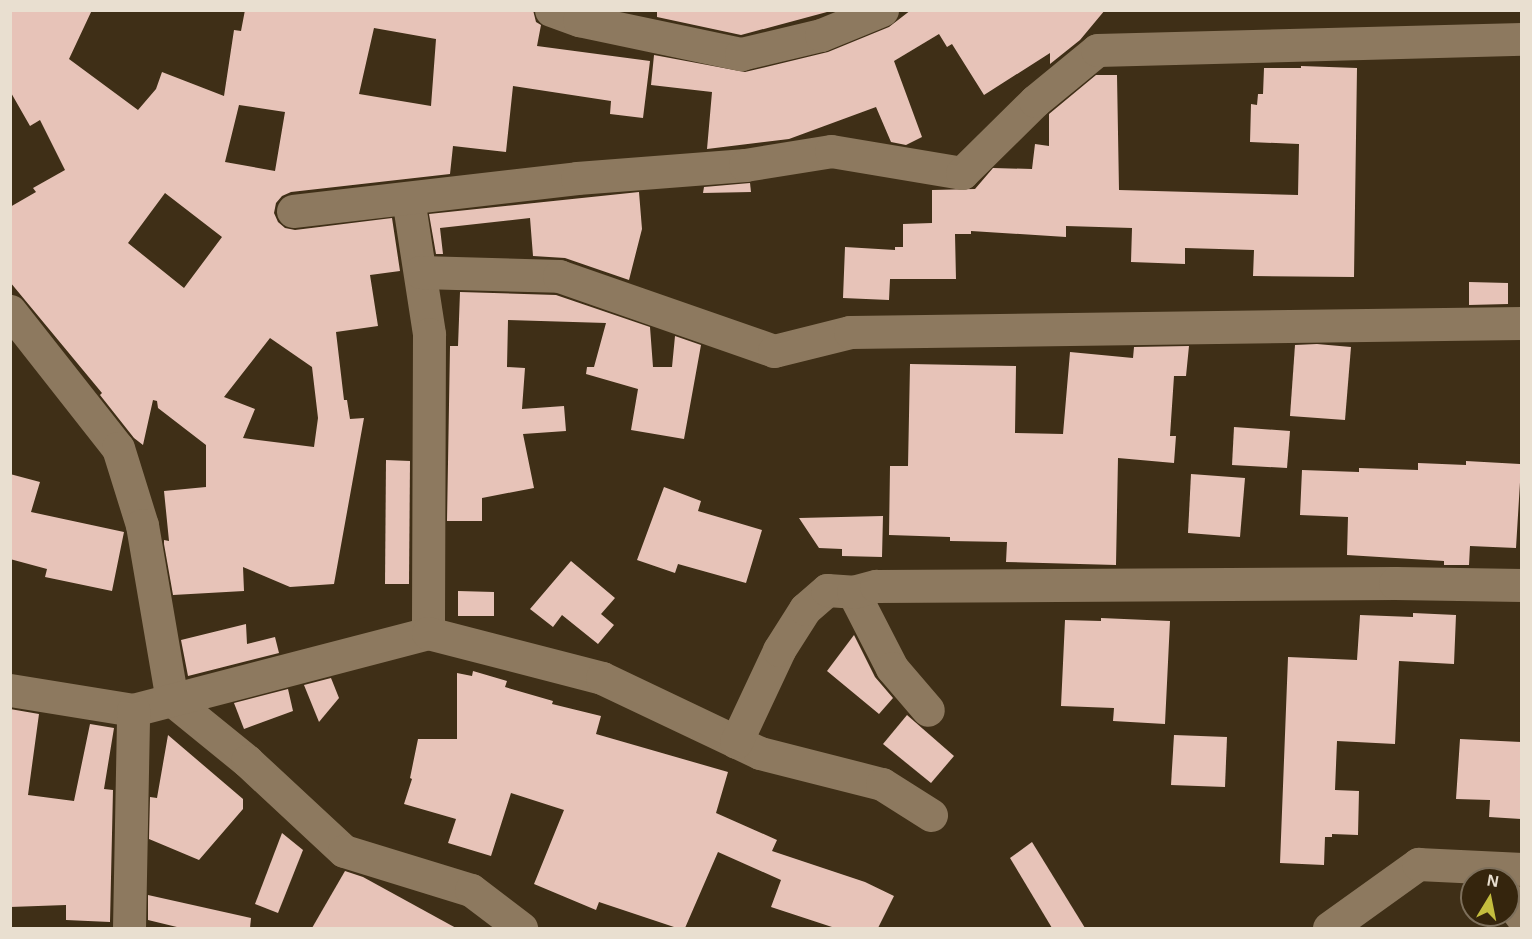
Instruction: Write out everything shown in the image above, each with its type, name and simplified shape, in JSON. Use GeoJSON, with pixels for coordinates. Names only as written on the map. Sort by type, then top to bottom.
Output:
{"type":"FeatureCollection","features":[{"type":"Feature","properties":{"kind":"street"},"geometry":{"type":"LineString","coordinates":[[551,10],[579,20],[741,54],[821,35],[882,10]]}},
{"type":"Feature","properties":{"kind":"street"},"geometry":{"type":"LineString","coordinates":[[292,211],[577,178],[745,165],[831,151],[962,173],[1035,101],[1097,50],[1521,39]]}},
{"type":"Feature","properties":{"kind":"street"},"geometry":{"type":"LineString","coordinates":[[408,198],[429,334],[428,633]]}},
{"type":"Feature","properties":{"kind":"street"},"geometry":{"type":"LineString","coordinates":[[420,273],[559,276],[774,351],[850,332],[1521,323]]}},
{"type":"Feature","properties":{"kind":"street"},"geometry":{"type":"LineString","coordinates":[[10,311],[118,448],[142,525],[172,700],[247,761],[344,851],[471,890],[521,928]]}},
{"type":"Feature","properties":{"kind":"street"},"geometry":{"type":"LineString","coordinates":[[736,742],[779,650],[805,609],[827,590],[853,592],[888,586],[1395,583],[1521,585]]}},
{"type":"Feature","properties":{"kind":"street"},"geometry":{"type":"LineString","coordinates":[[853,592],[892,668],[928,710]]}},
{"type":"Feature","properties":{"kind":"street"},"geometry":{"type":"LineString","coordinates":[[10,690],[133,710],[428,633],[602,678],[760,753],[882,784],[930,815]]}},
{"type":"Feature","properties":{"kind":"street"},"geometry":{"type":"LineString","coordinates":[[129,928],[133,710]]}},
{"type":"Feature","properties":{"kind":"street"},"geometry":{"type":"LineString","coordinates":[[1329,928],[1418,864],[1460,869]]}},
{"type":"Feature","properties":{"kind":"building"},"geometry":{"type":"Polygon","coordinates":[[[10,10],[92,10],[69,59],[138,110],[156,89],[162,72],[224,96],[234,30],[241,31],[245,10],[533,10],[536,22],[541,25],[537,46],[650,61],[643,118],[610,114],[611,101],[513,86],[506,152],[453,146],[450,174],[291,192],[282,196],[276,203],[274,213],[278,222],[285,228],[295,230],[392,218],[400,271],[370,275],[378,326],[336,332],[344,400],[347,400],[350,419],[364,418],[334,584],[290,587],[243,567],[244,591],[173,595],[164,544],[164,540],[169,541],[164,491],[206,487],[206,445],[158,408],[157,401],[153,400],[143,445],[134,438],[100,395],[102,393],[10,282],[10,207],[36,192],[33,188],[65,170],[40,120],[30,126],[10,91],[10,10]],[[374,28],[359,94],[431,106],[436,39],[374,28]],[[239,105],[225,162],[275,171],[285,112],[239,105]],[[165,193],[128,243],[184,288],[222,237],[165,193]],[[270,338],[224,397],[255,409],[243,438],[314,447],[318,418],[312,367],[270,338]]]}},
{"type":"Feature","properties":{"kind":"building"},"geometry":{"type":"Polygon","coordinates":[[[657,10],[826,10],[827,12],[741,35],[657,17],[657,10]]]}},
{"type":"Feature","properties":{"kind":"building"},"geometry":{"type":"Polygon","coordinates":[[[911,10],[1105,10],[1080,40],[1050,64],[1050,53],[984,95],[952,44],[947,47],[939,34],[894,61],[922,137],[906,145],[891,142],[876,107],[789,139],[707,149],[712,92],[651,85],[654,55],[745,72],[828,52],[889,27],[911,10]]]}},
{"type":"Feature","properties":{"kind":"building"},"geometry":{"type":"Polygon","coordinates":[[[1301,66],[1357,68],[1354,277],[1253,276],[1254,250],[1185,248],[1185,264],[1131,262],[1132,228],[1066,226],[1066,237],[971,231],[971,234],[955,234],[956,279],[890,279],[889,300],[843,298],[845,247],[895,250],[895,247],[903,247],[903,224],[932,223],[932,190],[975,189],[993,168],[1032,169],[1035,144],[1049,146],[1049,114],[1096,75],[1117,75],[1119,190],[1298,195],[1299,144],[1250,142],[1251,104],[1257,105],[1258,94],[1263,94],[1264,68],[1301,68],[1301,66]]]}},
{"type":"Feature","properties":{"kind":"building"},"geometry":{"type":"Polygon","coordinates":[[[750,183],[751,192],[703,193],[704,187],[750,183]]]}},
{"type":"Feature","properties":{"kind":"building"},"geometry":{"type":"Polygon","coordinates":[[[639,192],[642,229],[629,280],[565,258],[533,256],[530,218],[440,228],[443,254],[436,254],[429,214],[639,192]]]}},
{"type":"Feature","properties":{"kind":"building"},"geometry":{"type":"Polygon","coordinates":[[[1469,282],[1508,283],[1508,304],[1469,305],[1469,282]]]}},
{"type":"Feature","properties":{"kind":"building"},"geometry":{"type":"Polygon","coordinates":[[[460,292],[556,295],[650,327],[653,367],[672,367],[675,336],[701,345],[684,439],[631,430],[638,389],[586,374],[587,367],[594,367],[606,323],[508,320],[507,367],[525,368],[522,409],[564,406],[566,431],[523,434],[534,488],[482,498],[482,521],[447,521],[450,346],[458,346],[460,292]]]}},
{"type":"Feature","properties":{"kind":"building"},"geometry":{"type":"Polygon","coordinates":[[[1295,345],[1351,347],[1345,420],[1290,416],[1295,345]]]}},
{"type":"Feature","properties":{"kind":"building"},"geometry":{"type":"Polygon","coordinates":[[[1189,346],[1186,376],[1174,376],[1170,436],[1176,436],[1174,463],[1118,458],[1116,565],[1006,562],[1007,542],[950,541],[950,537],[889,535],[890,466],[908,466],[910,364],[1016,366],[1015,433],[1063,434],[1070,352],[1133,358],[1134,347],[1189,346]]]}},
{"type":"Feature","properties":{"kind":"building"},"geometry":{"type":"Polygon","coordinates":[[[1234,427],[1290,431],[1287,468],[1232,465],[1234,427]]]}},
{"type":"Feature","properties":{"kind":"building"},"geometry":{"type":"Polygon","coordinates":[[[386,460],[410,461],[409,584],[385,584],[386,460]]]}},
{"type":"Feature","properties":{"kind":"building"},"geometry":{"type":"Polygon","coordinates":[[[1466,461],[1520,464],[1516,548],[1470,546],[1469,565],[1444,565],[1444,561],[1347,555],[1348,517],[1300,515],[1302,470],[1359,472],[1359,468],[1418,470],[1418,463],[1466,465],[1466,461]]]}},
{"type":"Feature","properties":{"kind":"building"},"geometry":{"type":"Polygon","coordinates":[[[10,474],[40,482],[31,512],[124,532],[112,591],[45,577],[47,569],[10,559],[10,474]]]}},
{"type":"Feature","properties":{"kind":"building"},"geometry":{"type":"Polygon","coordinates":[[[1191,474],[1245,478],[1240,537],[1188,533],[1191,474]]]}},
{"type":"Feature","properties":{"kind":"building"},"geometry":{"type":"Polygon","coordinates":[[[664,487],[701,501],[698,511],[762,530],[746,583],[678,564],[675,573],[637,560],[664,487]]]}},
{"type":"Feature","properties":{"kind":"building"},"geometry":{"type":"Polygon","coordinates":[[[883,516],[882,557],[842,556],[842,549],[819,548],[799,518],[883,516]]]}},
{"type":"Feature","properties":{"kind":"building"},"geometry":{"type":"Polygon","coordinates":[[[571,561],[615,598],[601,614],[614,625],[598,644],[562,615],[553,627],[530,609],[571,561]]]}},
{"type":"Feature","properties":{"kind":"building"},"geometry":{"type":"Polygon","coordinates":[[[458,591],[494,592],[494,616],[458,616],[458,591]]]}},
{"type":"Feature","properties":{"kind":"building"},"geometry":{"type":"Polygon","coordinates":[[[1413,613],[1456,615],[1454,664],[1399,661],[1395,744],[1337,741],[1335,790],[1359,791],[1358,835],[1332,834],[1332,837],[1325,837],[1324,865],[1280,863],[1288,657],[1357,660],[1360,615],[1413,617],[1413,613]]]}},
{"type":"Feature","properties":{"kind":"building"},"geometry":{"type":"Polygon","coordinates":[[[1101,618],[1170,621],[1165,724],[1113,721],[1114,708],[1061,706],[1065,620],[1101,621],[1101,618]]]}},
{"type":"Feature","properties":{"kind":"building"},"geometry":{"type":"Polygon","coordinates":[[[246,624],[247,644],[275,637],[279,653],[188,676],[181,640],[246,624]]]}},
{"type":"Feature","properties":{"kind":"building"},"geometry":{"type":"Polygon","coordinates":[[[854,635],[875,677],[893,698],[879,714],[827,671],[854,635]]]}},
{"type":"Feature","properties":{"kind":"building"},"geometry":{"type":"Polygon","coordinates":[[[473,671],[507,681],[505,687],[553,701],[552,704],[601,716],[596,734],[728,772],[716,813],[777,840],[772,851],[865,882],[894,896],[878,928],[835,928],[771,907],[781,880],[718,852],[685,928],[677,928],[599,902],[596,910],[534,884],[564,810],[511,793],[491,856],[448,843],[456,819],[404,804],[412,779],[410,778],[418,739],[457,739],[457,673],[472,676],[473,671]]]}},
{"type":"Feature","properties":{"kind":"building"},"geometry":{"type":"Polygon","coordinates":[[[331,678],[339,698],[319,722],[304,685],[331,678]]]}},
{"type":"Feature","properties":{"kind":"building"},"geometry":{"type":"Polygon","coordinates":[[[288,689],[293,711],[244,729],[234,703],[288,689]]]}},
{"type":"Feature","properties":{"kind":"building"},"geometry":{"type":"Polygon","coordinates":[[[10,709],[39,714],[28,795],[74,801],[90,724],[114,728],[104,789],[113,790],[110,922],[66,920],[66,905],[10,907],[10,709]]]}},
{"type":"Feature","properties":{"kind":"building"},"geometry":{"type":"Polygon","coordinates":[[[907,715],[954,756],[931,783],[883,744],[907,715]]]}},
{"type":"Feature","properties":{"kind":"building"},"geometry":{"type":"Polygon","coordinates":[[[168,735],[243,799],[243,809],[199,860],[149,839],[150,797],[157,798],[168,735]]]}},
{"type":"Feature","properties":{"kind":"building"},"geometry":{"type":"Polygon","coordinates":[[[1174,735],[1227,737],[1225,787],[1171,785],[1174,735]]]}},
{"type":"Feature","properties":{"kind":"building"},"geometry":{"type":"Polygon","coordinates":[[[1460,739],[1521,742],[1521,819],[1489,817],[1490,800],[1456,799],[1460,739]]]}},
{"type":"Feature","properties":{"kind":"building"},"geometry":{"type":"Polygon","coordinates":[[[282,833],[303,850],[278,913],[255,904],[282,833]]]}},
{"type":"Feature","properties":{"kind":"building"},"geometry":{"type":"Polygon","coordinates":[[[1032,842],[1085,928],[1052,928],[1010,858],[1032,842]]]}},
{"type":"Feature","properties":{"kind":"building"},"geometry":{"type":"Polygon","coordinates":[[[345,871],[363,877],[456,928],[312,928],[345,871]]]}},
{"type":"Feature","properties":{"kind":"building"},"geometry":{"type":"Polygon","coordinates":[[[148,895],[251,918],[250,928],[181,928],[148,920],[148,895]]]}}]}
